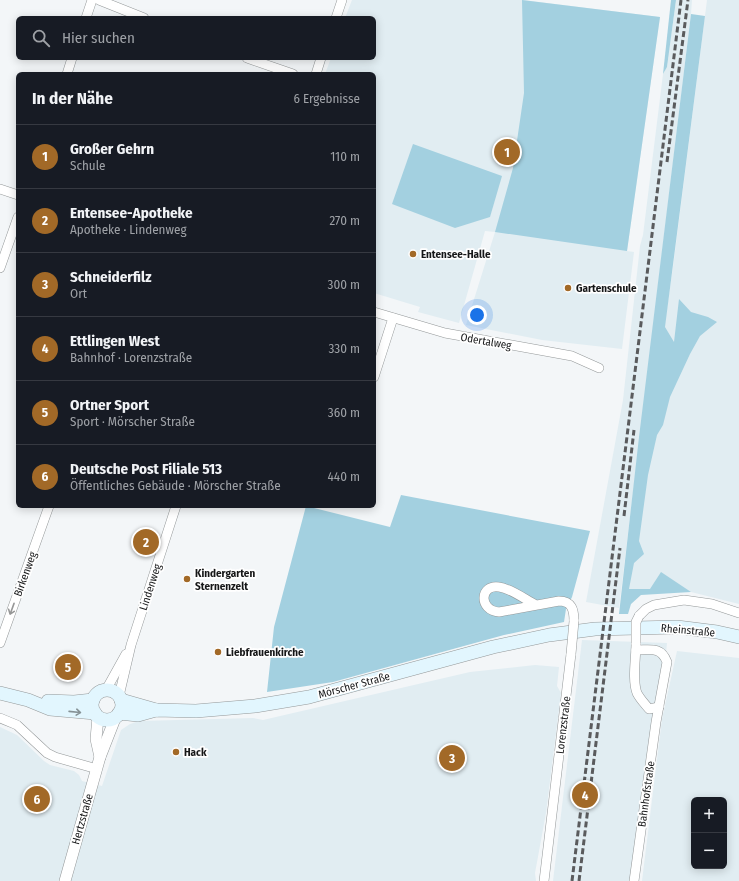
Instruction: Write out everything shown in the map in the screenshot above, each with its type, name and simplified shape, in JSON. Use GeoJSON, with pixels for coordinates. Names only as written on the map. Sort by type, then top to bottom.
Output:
{"type":"FeatureCollection","features":[{"type":"Feature","properties":{"kind":"main road","name":"Rheinstraße"},"geometry":{"type":"LineString","coordinates":[[549,635],[596,629],[677,627],[739,637]]}},
{"type":"Feature","properties":{"kind":"main road","name":"Mörscher Straße"},"geometry":{"type":"LineString","coordinates":[[117,715],[138,715],[156,710],[196,711],[255,706],[309,697],[493,647],[549,635]]}},
{"type":"Feature","properties":{"kind":"main road"},"geometry":{"type":"LineString","coordinates":[[0,693],[28,700],[50,708],[97,715],[107,719],[117,715],[122,704],[120,698],[111,690],[98,693],[93,700],[92,704],[97,715]]}},
{"type":"Feature","properties":{"kind":"main road","name":"Mörscher Straße"},"geometry":{"type":"LineString","coordinates":[[120,698],[156,710]]}},
{"type":"Feature","properties":{"kind":"main road"},"geometry":{"type":"LineString","coordinates":[[28,700],[74,702],[93,700]]}},
{"type":"Feature","properties":{"kind":"street"},"geometry":{"type":"LineString","coordinates":[[87,16],[92,0]]}},
{"type":"Feature","properties":{"kind":"street"},"geometry":{"type":"LineString","coordinates":[[99,0],[139,16]]}},
{"type":"Feature","properties":{"kind":"street"},"geometry":{"type":"LineString","coordinates":[[337,16],[342,0]]}},
{"type":"Feature","properties":{"kind":"street"},"geometry":{"type":"LineString","coordinates":[[68,72],[71,60]]}},
{"type":"Feature","properties":{"kind":"street"},"geometry":{"type":"LineString","coordinates":[[253,60],[287,72]]}},
{"type":"Feature","properties":{"kind":"street"},"geometry":{"type":"LineString","coordinates":[[317,72],[320,60]]}},
{"type":"Feature","properties":{"kind":"street"},"geometry":{"type":"LineString","coordinates":[[0,189],[16,194]]}},
{"type":"Feature","properties":{"kind":"street"},"geometry":{"type":"LineString","coordinates":[[0,268],[16,223]]}},
{"type":"Feature","properties":{"kind":"street","name":"Odertalweg"},"geometry":{"type":"LineString","coordinates":[[376,313],[444,333],[572,356],[599,368]]}},
{"type":"Feature","properties":{"kind":"street"},"geometry":{"type":"LineString","coordinates":[[376,371],[393,318]]}},
{"type":"Feature","properties":{"kind":"street","name":"Birkenweg"},"geometry":{"type":"LineString","coordinates":[[0,643],[48,508]]}},
{"type":"Feature","properties":{"kind":"street","name":"Lindenweg"},"geometry":{"type":"LineString","coordinates":[[120,698],[131,645],[175,508]]}},
{"type":"Feature","properties":{"kind":"street","name":"Lorenzstraße"},"geometry":{"type":"LineString","coordinates":[[536,605],[498,586],[490,588],[486,591],[484,599],[487,607],[493,612],[504,612],[536,605],[565,601],[569,603],[573,609],[574,621],[571,654],[544,881]]}},
{"type":"Feature","properties":{"kind":"street"},"geometry":{"type":"LineString","coordinates":[[659,707],[649,709],[636,690],[636,622],[639,616],[646,609],[654,605],[684,600],[712,604],[739,613]]}},
{"type":"Feature","properties":{"kind":"street","name":"Lindenweg"},"geometry":{"type":"LineString","coordinates":[[106,690],[131,645]]}},
{"type":"Feature","properties":{"kind":"street","name":"Bahnhofstraße"},"geometry":{"type":"LineString","coordinates":[[634,881],[659,707],[667,662],[665,655],[660,651],[636,646]]}},
{"type":"Feature","properties":{"kind":"street","name":"Hertzstraße"},"geometry":{"type":"LineString","coordinates":[[97,715],[96,739],[100,757]]}},
{"type":"Feature","properties":{"kind":"street","name":"Hertzstraße"},"geometry":{"type":"LineString","coordinates":[[65,881],[100,757],[117,715]]}},
{"type":"Feature","properties":{"kind":"street"},"geometry":{"type":"LineString","coordinates":[[0,718],[17,725],[47,753],[64,760],[97,769]]}},
{"type":"Feature","properties":{"kind":"shaded area"},"geometry":{"type":"Polygon","coordinates":[[[352,0],[523,0],[660,17],[627,251],[634,252],[622,349],[542,340],[466,325],[495,232],[485,231],[459,323],[418,312],[420,307],[376,294],[376,72],[326,72],[330,60],[376,60],[376,16],[346,16],[352,0]]]}},
{"type":"Feature","properties":{"kind":"shaded area"},"geometry":{"type":"Polygon","coordinates":[[[522,0],[660,17],[627,251],[495,232],[513,168],[524,93],[522,0]]]}},
{"type":"Feature","properties":{"kind":"shaded area"},"geometry":{"type":"Polygon","coordinates":[[[671,0],[676,0],[667,67],[663,74],[671,0]]]}},
{"type":"Feature","properties":{"kind":"shaded area"},"geometry":{"type":"Polygon","coordinates":[[[676,0],[692,0],[691,14],[619,608],[586,602],[623,400],[640,246],[643,235],[663,74],[667,67],[676,0]]]}},
{"type":"Feature","properties":{"kind":"shaded area"},"geometry":{"type":"Polygon","coordinates":[[[707,0],[739,0],[739,604],[683,590],[626,591],[673,267],[707,0]]]}},
{"type":"Feature","properties":{"kind":"shaded area"},"geometry":{"type":"Polygon","coordinates":[[[691,14],[705,16],[665,327],[674,342],[679,299],[691,312],[708,317],[717,322],[700,336],[690,354],[670,397],[663,425],[657,435],[648,475],[639,541],[644,554],[634,563],[629,589],[650,589],[661,572],[691,592],[641,595],[631,604],[628,614],[619,614],[639,437],[691,14]]]}},
{"type":"Feature","properties":{"kind":"shaded area"},"geometry":{"type":"Polygon","coordinates":[[[413,144],[502,176],[490,217],[455,228],[392,204],[413,144]]]}},
{"type":"Feature","properties":{"kind":"shaded area"},"geometry":{"type":"Polygon","coordinates":[[[401,495],[590,531],[572,597],[566,609],[564,622],[504,635],[333,682],[267,692],[274,627],[305,508],[314,508],[390,527],[401,495]]]}},
{"type":"Feature","properties":{"kind":"shaded area"},"geometry":{"type":"Polygon","coordinates":[[[582,640],[667,643],[659,724],[633,881],[553,881],[582,640]]]}},
{"type":"Feature","properties":{"kind":"shaded area"},"geometry":{"type":"Polygon","coordinates":[[[677,651],[739,658],[739,881],[642,881],[662,719],[677,651]]]}},
{"type":"Feature","properties":{"kind":"shaded area"},"geometry":{"type":"Polygon","coordinates":[[[535,665],[559,667],[557,686],[561,693],[546,813],[535,873],[536,881],[0,881],[0,727],[17,735],[50,765],[74,771],[79,775],[82,781],[102,786],[121,730],[130,724],[139,721],[253,718],[263,720],[470,672],[535,665]]]}},
{"type":"Feature","properties":{"kind":"railway"},"geometry":{"type":"LineString","coordinates":[[572,881],[681,0]]}},
{"type":"Feature","properties":{"kind":"railway"},"geometry":{"type":"LineString","coordinates":[[667,162],[688,0]]}},
{"type":"Feature","properties":{"kind":"railway"},"geometry":{"type":"LineString","coordinates":[[624,516],[634,430]]}},
{"type":"Feature","properties":{"kind":"railway"},"geometry":{"type":"LineString","coordinates":[[579,881],[620,548]]}},
{"type":"Feature","properties":{"kind":"place","name":"Großer Gehrn"},"geometry":{"type":"Point","coordinates":[507,152]}},
{"type":"Feature","properties":{"kind":"place","name":"Entensee-Halle"},"geometry":{"type":"Point","coordinates":[413,254]}},
{"type":"Feature","properties":{"kind":"place","name":"Gartenschule"},"geometry":{"type":"Point","coordinates":[568,288]}},
{"type":"Feature","properties":{"kind":"place","name":"Entensee-Apotheke"},"geometry":{"type":"Point","coordinates":[146,542]}},
{"type":"Feature","properties":{"kind":"place","name":"Kindergarten Sternenzelt"},"geometry":{"type":"Point","coordinates":[187,579]}},
{"type":"Feature","properties":{"kind":"place","name":"Liebfrauenkirche"},"geometry":{"type":"Point","coordinates":[218,652]}},
{"type":"Feature","properties":{"kind":"place","name":"Ortner Sport"},"geometry":{"type":"Point","coordinates":[68,667]}},
{"type":"Feature","properties":{"kind":"place","name":"Hack"},"geometry":{"type":"Point","coordinates":[176,752]}},
{"type":"Feature","properties":{"kind":"place","name":"Schneiderfilz"},"geometry":{"type":"Point","coordinates":[452,758]}},
{"type":"Feature","properties":{"kind":"place","name":"Ettlingen West"},"geometry":{"type":"Point","coordinates":[585,795]}},
{"type":"Feature","properties":{"kind":"place","name":"Deutsche Post Filiale 513"},"geometry":{"type":"Point","coordinates":[37,799]}}]}
